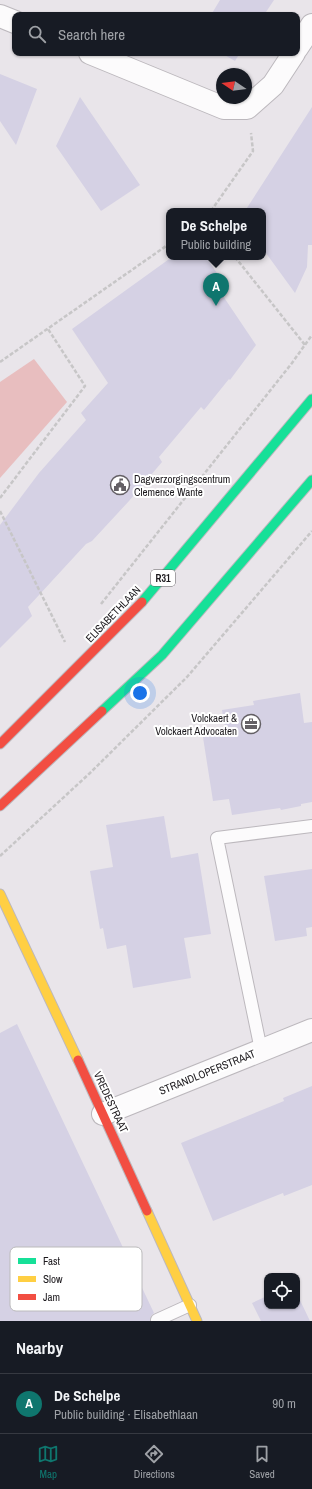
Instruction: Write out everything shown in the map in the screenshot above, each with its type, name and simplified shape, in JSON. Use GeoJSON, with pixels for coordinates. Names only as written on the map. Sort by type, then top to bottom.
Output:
{"type":"FeatureCollection","features":[{"type":"Feature","properties":{"kind":"main road","name":"ELISABETHLAAN"},"geometry":{"type":"LineString","coordinates":[[0,744],[138,607],[312,400]]}},
{"type":"Feature","properties":{"kind":"main road"},"geometry":{"type":"LineString","coordinates":[[0,806],[162,655],[312,480]]}},
{"type":"Feature","properties":{"kind":"main road","name":"VREDESTRAAT"},"geometry":{"type":"LineString","coordinates":[[0,894],[103,1114],[197,1321]]}},
{"type":"Feature","properties":{"kind":"street"},"geometry":{"type":"LineString","coordinates":[[0,16],[12,21]]}},
{"type":"Feature","properties":{"kind":"street"},"geometry":{"type":"LineString","coordinates":[[300,43],[312,25]]}},
{"type":"Feature","properties":{"kind":"street"},"geometry":{"type":"LineString","coordinates":[[97,56],[224,108],[253,103],[273,85],[292,56]]}},
{"type":"Feature","properties":{"kind":"street","name":"STRANDLOPERSTRAAT"},"geometry":{"type":"LineString","coordinates":[[103,1114],[312,1030]]}},
{"type":"Feature","properties":{"kind":"lane"},"geometry":{"type":"LineString","coordinates":[[260,1050],[217,838],[312,826]]}},
{"type":"Feature","properties":{"kind":"lane"},"geometry":{"type":"LineString","coordinates":[[157,1320],[190,1305]]}},
{"type":"Feature","properties":{"kind":"path"},"geometry":{"type":"LineString","coordinates":[[213,208],[253,151],[253,103]]}},
{"type":"Feature","properties":{"kind":"path"},"geometry":{"type":"LineString","coordinates":[[0,362],[166,246]]}},
{"type":"Feature","properties":{"kind":"path"},"geometry":{"type":"LineString","coordinates":[[237,260],[305,345]]}},
{"type":"Feature","properties":{"kind":"path"},"geometry":{"type":"LineString","coordinates":[[0,498],[85,386],[48,329]]}},
{"type":"Feature","properties":{"kind":"path"},"geometry":{"type":"LineString","coordinates":[[100,604],[312,336]]}},
{"type":"Feature","properties":{"kind":"path"},"geometry":{"type":"LineString","coordinates":[[0,511],[65,642]]}},
{"type":"Feature","properties":{"kind":"path"},"geometry":{"type":"LineString","coordinates":[[0,856],[90,773],[187,677],[312,531]]}},
{"type":"Feature","properties":{"kind":"path"},"geometry":{"type":"LineString","coordinates":[[59,647],[70,637]]}},
{"type":"Feature","properties":{"kind":"shaded area"},"geometry":{"type":"Polygon","coordinates":[[[34,359],[67,402],[0,478],[0,382],[34,359]]]}},
{"type":"Feature","properties":{"kind":"building"},"geometry":{"type":"Polygon","coordinates":[[[220,0],[274,0],[266,12],[213,12],[220,0]]]}},
{"type":"Feature","properties":{"kind":"building"},"geometry":{"type":"Polygon","coordinates":[[[226,56],[238,56],[235,61],[226,56]]]}},
{"type":"Feature","properties":{"kind":"building"},"geometry":{"type":"Polygon","coordinates":[[[0,74],[37,89],[16,145],[0,121],[0,74]]]}},
{"type":"Feature","properties":{"kind":"building"},"geometry":{"type":"Polygon","coordinates":[[[80,97],[140,185],[101,211],[56,146],[80,97]]]}},
{"type":"Feature","properties":{"kind":"building"},"geometry":{"type":"Polygon","coordinates":[[[312,107],[312,245],[308,245],[307,267],[295,293],[266,253],[266,208],[247,208],[312,107]]]}},
{"type":"Feature","properties":{"kind":"building"},"geometry":{"type":"Polygon","coordinates":[[[168,260],[208,260],[223,282],[217,287],[256,345],[230,380],[229,379],[204,410],[201,407],[159,457],[162,462],[129,501],[92,541],[86,544],[28,607],[32,616],[0,648],[0,525],[39,473],[86,420],[81,413],[108,383],[72,329],[168,260]]]}},
{"type":"Feature","properties":{"kind":"building"},"geometry":{"type":"Polygon","coordinates":[[[300,693],[304,723],[312,722],[312,802],[281,810],[280,808],[232,815],[229,799],[213,801],[202,731],[225,727],[222,710],[254,705],[253,701],[300,693]]]}},
{"type":"Feature","properties":{"kind":"building"},"geometry":{"type":"Polygon","coordinates":[[[164,816],[171,858],[198,853],[211,934],[184,938],[191,978],[133,988],[126,945],[107,949],[103,928],[100,929],[90,871],[113,867],[106,825],[164,816]]]}},
{"type":"Feature","properties":{"kind":"building"},"geometry":{"type":"Polygon","coordinates":[[[312,869],[312,927],[306,928],[307,936],[275,941],[264,876],[312,869]]]}},
{"type":"Feature","properties":{"kind":"building"},"geometry":{"type":"Polygon","coordinates":[[[17,1024],[123,1247],[10,1247],[10,1311],[142,1311],[142,1288],[154,1313],[151,1316],[150,1321],[0,1321],[0,1033],[17,1024]]]}},
{"type":"Feature","properties":{"kind":"building"},"geometry":{"type":"Polygon","coordinates":[[[312,1086],[312,1185],[284,1196],[283,1193],[213,1221],[181,1143],[284,1101],[283,1098],[312,1086]]]}},
{"type":"Feature","properties":{"kind":"building"},"geometry":{"type":"Polygon","coordinates":[[[264,1297],[264,1309],[300,1309],[300,1300],[310,1321],[261,1321],[252,1303],[264,1297]]]}},
{"type":"Feature","properties":{"kind":"traffic: fast"},"geometry":{"type":"LineString","coordinates":[[142,602],[312,399]]}},
{"type":"Feature","properties":{"kind":"traffic: fast"},"geometry":{"type":"LineString","coordinates":[[102,711],[162,655],[312,480]]}},
{"type":"Feature","properties":{"kind":"traffic: slow"},"geometry":{"type":"LineString","coordinates":[[0,894],[78,1060]]}},
{"type":"Feature","properties":{"kind":"traffic: slow"},"geometry":{"type":"LineString","coordinates":[[147,1211],[197,1321]]}},
{"type":"Feature","properties":{"kind":"traffic: jam"},"geometry":{"type":"LineString","coordinates":[[0,744],[142,602]]}},
{"type":"Feature","properties":{"kind":"traffic: jam"},"geometry":{"type":"LineString","coordinates":[[0,806],[102,711]]}},
{"type":"Feature","properties":{"kind":"traffic: jam"},"geometry":{"type":"LineString","coordinates":[[78,1060],[147,1211]]}},
{"type":"Feature","properties":{"kind":"place","name":"De Schelpe"},"geometry":{"type":"Point","coordinates":[216,306]}},
{"type":"Feature","properties":{"kind":"place","name":"Dagverzorgingscentrum Clemence Wante"},"geometry":{"type":"Point","coordinates":[120,485]}},
{"type":"Feature","properties":{"kind":"place","name":"Volckaert & Volckaert Advocaten"},"geometry":{"type":"Point","coordinates":[251,724]}}]}
